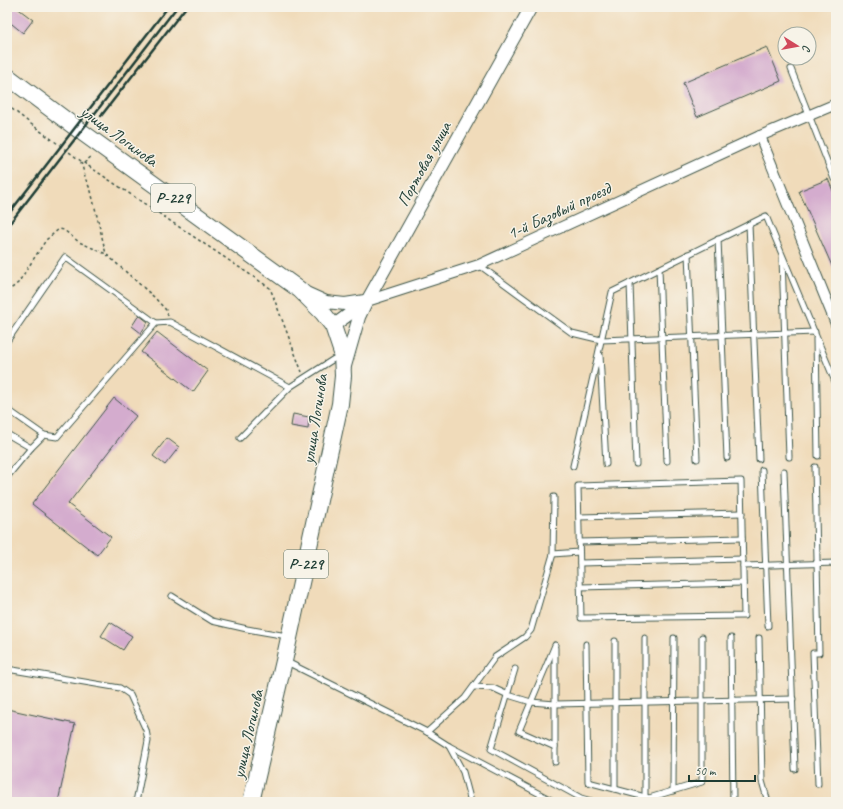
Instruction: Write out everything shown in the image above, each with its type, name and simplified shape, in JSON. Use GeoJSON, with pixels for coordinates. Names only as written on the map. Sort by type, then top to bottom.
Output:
{"type":"FeatureCollection","features":[{"type":"Feature","properties":{"kind":"main road","name":"улица Логинова"},"geometry":{"type":"LineString","coordinates":[[7,76],[300,290],[323,313],[333,326],[342,353],[343,376],[340,404],[290,636],[251,802]]}},
{"type":"Feature","properties":{"kind":"street","name":"Портовая улица"},"geometry":{"type":"LineString","coordinates":[[333,326],[366,301],[531,7]]}},
{"type":"Feature","properties":{"kind":"street","name":"1-й Базовый проезд"},"geometry":{"type":"LineString","coordinates":[[366,301],[480,265],[760,136],[836,104]]}},
{"type":"Feature","properties":{"kind":"street"},"geometry":{"type":"LineString","coordinates":[[760,136],[836,324]]}},
{"type":"Feature","properties":{"kind":"street"},"geometry":{"type":"LineString","coordinates":[[300,290],[326,302],[345,304],[366,301]]}},
{"type":"Feature","properties":{"kind":"street"},"geometry":{"type":"LineString","coordinates":[[343,376],[359,317],[366,301]]}},
{"type":"Feature","properties":{"kind":"lane"},"geometry":{"type":"LineString","coordinates":[[791,69],[834,179]]}},
{"type":"Feature","properties":{"kind":"lane"},"geometry":{"type":"LineString","coordinates":[[573,466],[612,292],[766,216],[836,384]]}},
{"type":"Feature","properties":{"kind":"lane"},"geometry":{"type":"LineString","coordinates":[[749,224],[759,459]]}},
{"type":"Feature","properties":{"kind":"lane"},"geometry":{"type":"LineString","coordinates":[[718,239],[727,458]]}},
{"type":"Feature","properties":{"kind":"lane"},"geometry":{"type":"LineString","coordinates":[[782,253],[789,457]]}},
{"type":"Feature","properties":{"kind":"lane"},"geometry":{"type":"LineString","coordinates":[[688,254],[697,459]]}},
{"type":"Feature","properties":{"kind":"lane"},"geometry":{"type":"LineString","coordinates":[[7,341],[65,257],[156,323],[170,322],[290,387]]}},
{"type":"Feature","properties":{"kind":"lane"},"geometry":{"type":"LineString","coordinates":[[480,265],[572,334],[601,340],[815,333]]}},
{"type":"Feature","properties":{"kind":"lane"},"geometry":{"type":"LineString","coordinates":[[659,269],[667,462]]}},
{"type":"Feature","properties":{"kind":"lane"},"geometry":{"type":"LineString","coordinates":[[630,283],[636,464]]}},
{"type":"Feature","properties":{"kind":"lane"},"geometry":{"type":"LineString","coordinates":[[7,409],[44,435],[57,437],[156,323]]}},
{"type":"Feature","properties":{"kind":"lane"},"geometry":{"type":"LineString","coordinates":[[815,333],[818,456]]}},
{"type":"Feature","properties":{"kind":"lane"},"geometry":{"type":"LineString","coordinates":[[600,347],[606,464]]}},
{"type":"Feature","properties":{"kind":"lane"},"geometry":{"type":"LineString","coordinates":[[240,438],[290,387],[342,353]]}},
{"type":"Feature","properties":{"kind":"lane"},"geometry":{"type":"LineString","coordinates":[[7,434],[31,448]]}},
{"type":"Feature","properties":{"kind":"lane"},"geometry":{"type":"LineString","coordinates":[[7,477],[44,435]]}},
{"type":"Feature","properties":{"kind":"lane"},"geometry":{"type":"LineString","coordinates":[[815,467],[819,653],[813,653],[818,784]]}},
{"type":"Feature","properties":{"kind":"lane"},"geometry":{"type":"LineString","coordinates":[[762,470],[768,626]]}},
{"type":"Feature","properties":{"kind":"lane"},"geometry":{"type":"LineString","coordinates":[[784,471],[795,769]]}},
{"type":"Feature","properties":{"kind":"lane"},"geometry":{"type":"LineString","coordinates":[[741,481],[744,616],[581,618],[579,517],[578,486],[741,481]]}},
{"type":"Feature","properties":{"kind":"lane"},"geometry":{"type":"LineString","coordinates":[[427,732],[465,698],[496,657],[525,637],[531,630],[553,554],[554,497]]}},
{"type":"Feature","properties":{"kind":"lane"},"geometry":{"type":"LineString","coordinates":[[579,517],[742,513]]}},
{"type":"Feature","properties":{"kind":"lane"},"geometry":{"type":"LineString","coordinates":[[579,542],[742,538]]}},
{"type":"Feature","properties":{"kind":"lane"},"geometry":{"type":"LineString","coordinates":[[553,554],[580,552]]}},
{"type":"Feature","properties":{"kind":"lane"},"geometry":{"type":"LineString","coordinates":[[580,562],[743,559]]}},
{"type":"Feature","properties":{"kind":"lane"},"geometry":{"type":"LineString","coordinates":[[743,566],[836,563]]}},
{"type":"Feature","properties":{"kind":"lane"},"geometry":{"type":"LineString","coordinates":[[580,586],[743,583]]}},
{"type":"Feature","properties":{"kind":"lane"},"geometry":{"type":"LineString","coordinates":[[172,596],[212,621],[247,629],[290,636]]}},
{"type":"Feature","properties":{"kind":"lane"},"geometry":{"type":"LineString","coordinates":[[586,644],[588,782],[648,798],[702,782],[702,637]]}},
{"type":"Feature","properties":{"kind":"lane"},"geometry":{"type":"LineString","coordinates":[[645,638],[645,797]]}},
{"type":"Feature","properties":{"kind":"lane"},"geometry":{"type":"LineString","coordinates":[[673,791],[674,638]]}},
{"type":"Feature","properties":{"kind":"lane"},"geometry":{"type":"LineString","coordinates":[[731,638],[733,802]]}},
{"type":"Feature","properties":{"kind":"lane"},"geometry":{"type":"LineString","coordinates":[[759,638],[762,781],[768,802]]}},
{"type":"Feature","properties":{"kind":"lane"},"geometry":{"type":"LineString","coordinates":[[615,640],[615,789]]}},
{"type":"Feature","properties":{"kind":"lane"},"geometry":{"type":"LineString","coordinates":[[555,746],[519,731],[555,645],[555,704],[555,746],[555,762]]}},
{"type":"Feature","properties":{"kind":"lane"},"geometry":{"type":"LineString","coordinates":[[284,661],[427,732],[449,746],[555,802]]}},
{"type":"Feature","properties":{"kind":"lane"},"geometry":{"type":"LineString","coordinates":[[7,669],[120,688],[130,695],[146,730],[148,740],[136,802]]}},
{"type":"Feature","properties":{"kind":"lane"},"geometry":{"type":"LineString","coordinates":[[515,669],[491,749],[581,798],[595,802]]}},
{"type":"Feature","properties":{"kind":"lane"},"geometry":{"type":"LineString","coordinates":[[474,687],[493,688],[508,695],[531,702],[555,704],[792,699]]}},
{"type":"Feature","properties":{"kind":"lane"},"geometry":{"type":"LineString","coordinates":[[449,746],[463,772],[469,800]]}},
{"type":"Feature","properties":{"kind":"path"},"geometry":{"type":"LineString","coordinates":[[7,105],[81,161],[270,288],[304,377]]}},
{"type":"Feature","properties":{"kind":"path"},"geometry":{"type":"LineString","coordinates":[[84,163],[95,152]]}},
{"type":"Feature","properties":{"kind":"path"},"geometry":{"type":"LineString","coordinates":[[81,161],[86,180],[91,191],[106,254]]}},
{"type":"Feature","properties":{"kind":"building"},"geometry":{"type":"Polygon","coordinates":[[[7,7],[16,7],[33,20],[23,33],[7,20],[7,7]]]}},
{"type":"Feature","properties":{"kind":"building"},"geometry":{"type":"Polygon","coordinates":[[[767,47],[781,81],[697,117],[683,83],[767,47]]]}},
{"type":"Feature","properties":{"kind":"building"},"geometry":{"type":"Polygon","coordinates":[[[828,179],[836,198],[836,232],[833,233],[836,240],[836,275],[799,191],[828,179]]]}},
{"type":"Feature","properties":{"kind":"building"},"geometry":{"type":"Polygon","coordinates":[[[139,315],[148,322],[141,333],[132,326],[139,315]]]}},
{"type":"Feature","properties":{"kind":"building"},"geometry":{"type":"Polygon","coordinates":[[[157,332],[208,371],[193,392],[141,352],[157,332]]]}},
{"type":"Feature","properties":{"kind":"building"},"geometry":{"type":"Polygon","coordinates":[[[114,398],[136,416],[68,504],[111,537],[97,555],[32,504],[114,398]]]}},
{"type":"Feature","properties":{"kind":"building"},"geometry":{"type":"Polygon","coordinates":[[[293,414],[309,417],[308,429],[291,426],[293,414]]]}},
{"type":"Feature","properties":{"kind":"building"},"geometry":{"type":"Polygon","coordinates":[[[167,438],[179,447],[165,465],[153,456],[167,438]]]}},
{"type":"Feature","properties":{"kind":"building"},"geometry":{"type":"Polygon","coordinates":[[[110,622],[132,636],[123,650],[101,636],[110,622]]]}},
{"type":"Feature","properties":{"kind":"building"},"geometry":{"type":"Polygon","coordinates":[[[7,709],[75,724],[58,802],[7,802],[7,709]]]}},
{"type":"Feature","properties":{"kind":"railway"},"geometry":{"type":"LineString","coordinates":[[7,216],[168,7]]}},
{"type":"Feature","properties":{"kind":"railway"},"geometry":{"type":"LineString","coordinates":[[7,227],[177,7]]}},
{"type":"Feature","properties":{"kind":"railway"},"geometry":{"type":"LineString","coordinates":[[101,116],[186,7]]}}]}
